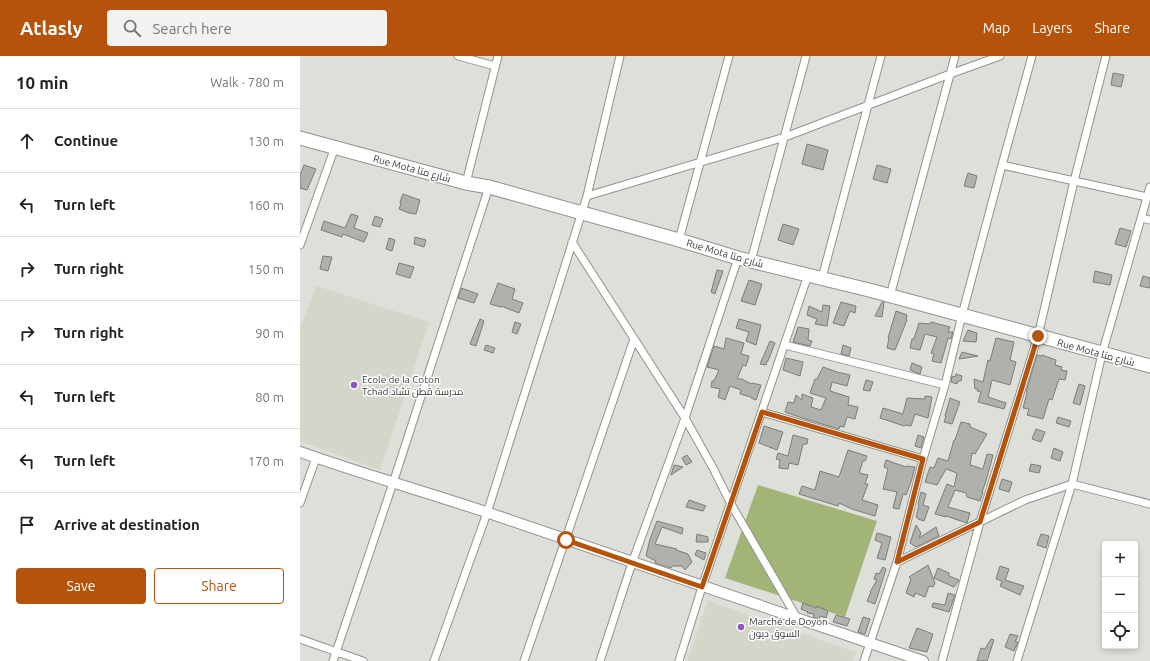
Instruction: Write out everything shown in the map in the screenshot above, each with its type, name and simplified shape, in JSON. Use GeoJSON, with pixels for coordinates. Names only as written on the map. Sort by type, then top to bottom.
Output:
{"type":"FeatureCollection","features":[{"type":"Feature","properties":{"kind":"highway","name":"Rue Mota شارع متا"},"geometry":{"type":"LineString","coordinates":[[300,138],[466,183],[489,187],[745,260],[962,314],[1102,354],[1150,366]]}},
{"type":"Feature","properties":{"kind":"street"},"geometry":{"type":"LineString","coordinates":[[458,56],[495,66]]}},
{"type":"Feature","properties":{"kind":"street"},"geometry":{"type":"LineString","coordinates":[[466,183],[498,56]]}},
{"type":"Feature","properties":{"kind":"street"},"geometry":{"type":"LineString","coordinates":[[434,661],[487,512],[580,214],[587,196],[620,56]]}},
{"type":"Feature","properties":{"kind":"street"},"geometry":{"type":"LineString","coordinates":[[679,240],[729,56]]}},
{"type":"Feature","properties":{"kind":"street"},"geometry":{"type":"LineString","coordinates":[[600,661],[632,563],[745,260],[785,137],[806,56]]}},
{"type":"Feature","properties":{"kind":"street"},"geometry":{"type":"LineString","coordinates":[[822,278],[881,56]]}},
{"type":"Feature","properties":{"kind":"street"},"geometry":{"type":"LineString","coordinates":[[890,296],[955,56]]}},
{"type":"Feature","properties":{"kind":"street"},"geometry":{"type":"LineString","coordinates":[[587,196],[785,137],[1000,56]]}},
{"type":"Feature","properties":{"kind":"street"},"geometry":{"type":"LineString","coordinates":[[864,661],[897,562],[923,459],[946,385],[962,314],[1032,56]]}},
{"type":"Feature","properties":{"kind":"street"},"geometry":{"type":"LineString","coordinates":[[942,661],[980,522],[1038,336],[1074,181],[1106,56]]}},
{"type":"Feature","properties":{"kind":"street"},"geometry":{"type":"LineString","coordinates":[[300,245],[335,147]]}},
{"type":"Feature","properties":{"kind":"street"},"geometry":{"type":"LineString","coordinates":[[1002,165],[1147,198]]}},
{"type":"Feature","properties":{"kind":"street"},"geometry":{"type":"LineString","coordinates":[[332,661],[394,484],[489,187]]}},
{"type":"Feature","properties":{"kind":"street"},"geometry":{"type":"LineString","coordinates":[[1017,661],[1072,484],[1102,354],[1150,187]]}},
{"type":"Feature","properties":{"kind":"street"},"geometry":{"type":"LineString","coordinates":[[1142,218],[1150,220]]}},
{"type":"Feature","properties":{"kind":"street"},"geometry":{"type":"LineString","coordinates":[[572,242],[685,418],[714,468],[731,504],[797,618]]}},
{"type":"Feature","properties":{"kind":"street"},"geometry":{"type":"LineString","coordinates":[[679,661],[702,587],[808,275]]}},
{"type":"Feature","properties":{"kind":"street"},"geometry":{"type":"LineString","coordinates":[[524,661],[634,339]]}},
{"type":"Feature","properties":{"kind":"street"},"geometry":{"type":"LineString","coordinates":[[785,344],[946,385]]}},
{"type":"Feature","properties":{"kind":"street"},"geometry":{"type":"LineString","coordinates":[[762,412],[923,459]]}},
{"type":"Feature","properties":{"kind":"street"},"geometry":{"type":"LineString","coordinates":[[300,452],[394,484],[487,512],[702,587],[923,661]]}},
{"type":"Feature","properties":{"kind":"street"},"geometry":{"type":"LineString","coordinates":[[300,503],[316,458]]}},
{"type":"Feature","properties":{"kind":"street"},"geometry":{"type":"LineString","coordinates":[[897,562],[1025,500],[1072,484],[1150,504]]}},
{"type":"Feature","properties":{"kind":"street"},"geometry":{"type":"LineString","coordinates":[[300,639],[363,661]]}},
{"type":"Feature","properties":{"kind":"shaded area","name":"Ecole de la Coton Tchad مدرسة قطن تشاد"},"geometry":{"type":"Polygon","coordinates":[[[316,286],[429,322],[380,470],[300,441],[300,329],[316,286]]]}},
{"type":"Feature","properties":{"kind":"shaded area","name":"Marché de Doyon السوق ديون"},"geometry":{"type":"Polygon","coordinates":[[[708,601],[856,652],[853,661],[687,661],[708,601]]]}},
{"type":"Feature","properties":{"kind":"green space"},"geometry":{"type":"Polygon","coordinates":[[[758,485],[877,521],[845,617],[725,578],[758,485]]]}},
{"type":"Feature","properties":{"kind":"building"},"geometry":{"type":"Polygon","coordinates":[[[1113,73],[1124,75],[1121,87],[1111,85],[1113,73]]]}},
{"type":"Feature","properties":{"kind":"building"},"geometry":{"type":"Polygon","coordinates":[[[807,144],[828,150],[823,170],[802,164],[807,144]]]}},
{"type":"Feature","properties":{"kind":"building"},"geometry":{"type":"Polygon","coordinates":[[[304,165],[316,169],[307,190],[300,188],[300,175],[304,165]]]}},
{"type":"Feature","properties":{"kind":"building"},"geometry":{"type":"Polygon","coordinates":[[[877,165],[891,169],[887,183],[873,179],[877,165]]]}},
{"type":"Feature","properties":{"kind":"building"},"geometry":{"type":"Polygon","coordinates":[[[968,173],[977,176],[974,188],[964,186],[968,173]]]}},
{"type":"Feature","properties":{"kind":"building"},"geometry":{"type":"Polygon","coordinates":[[[403,194],[420,200],[416,214],[399,209],[403,194]]]}},
{"type":"Feature","properties":{"kind":"building"},"geometry":{"type":"Polygon","coordinates":[[[351,214],[358,216],[354,228],[368,233],[364,242],[343,234],[342,237],[321,230],[324,221],[345,228],[351,214]]]}},
{"type":"Feature","properties":{"kind":"building"},"geometry":{"type":"Polygon","coordinates":[[[375,216],[383,219],[380,227],[372,225],[375,216]]]}},
{"type":"Feature","properties":{"kind":"building"},"geometry":{"type":"Polygon","coordinates":[[[783,224],[799,229],[793,245],[778,240],[783,224]]]}},
{"type":"Feature","properties":{"kind":"building"},"geometry":{"type":"Polygon","coordinates":[[[1120,228],[1131,231],[1126,247],[1115,244],[1120,228]]]}},
{"type":"Feature","properties":{"kind":"building"},"geometry":{"type":"Polygon","coordinates":[[[415,237],[426,240],[424,247],[414,244],[415,237]]]}},
{"type":"Feature","properties":{"kind":"building"},"geometry":{"type":"Polygon","coordinates":[[[389,238],[395,240],[392,251],[386,249],[389,238]]]}},
{"type":"Feature","properties":{"kind":"building"},"geometry":{"type":"Polygon","coordinates":[[[323,256],[332,257],[328,271],[320,269],[323,256]]]}},
{"type":"Feature","properties":{"kind":"building"},"geometry":{"type":"Polygon","coordinates":[[[399,263],[414,267],[410,278],[396,274],[399,263]]]}},
{"type":"Feature","properties":{"kind":"building"},"geometry":{"type":"Polygon","coordinates":[[[717,270],[723,271],[715,294],[711,292],[717,270]]]}},
{"type":"Feature","properties":{"kind":"building"},"geometry":{"type":"Polygon","coordinates":[[[1095,271],[1112,275],[1110,285],[1093,282],[1095,271]]]}},
{"type":"Feature","properties":{"kind":"building"},"geometry":{"type":"Polygon","coordinates":[[[1143,276],[1150,278],[1150,288],[1140,286],[1143,276]]]}},
{"type":"Feature","properties":{"kind":"building"},"geometry":{"type":"Polygon","coordinates":[[[749,280],[762,284],[755,305],[741,301],[749,280]]]}},
{"type":"Feature","properties":{"kind":"building"},"geometry":{"type":"Polygon","coordinates":[[[498,283],[515,289],[512,299],[523,303],[519,313],[501,306],[490,304],[498,283]]]}},
{"type":"Feature","properties":{"kind":"building"},"geometry":{"type":"Polygon","coordinates":[[[461,288],[478,294],[474,303],[458,298],[461,288]]]}},
{"type":"Feature","properties":{"kind":"building"},"geometry":{"type":"Polygon","coordinates":[[[841,302],[856,306],[855,313],[850,311],[844,326],[833,323],[841,302]]]}},
{"type":"Feature","properties":{"kind":"building"},"geometry":{"type":"Polygon","coordinates":[[[882,302],[884,302],[882,317],[875,316],[882,302]]]}},
{"type":"Feature","properties":{"kind":"building"},"geometry":{"type":"Polygon","coordinates":[[[823,305],[830,306],[827,326],[815,324],[817,319],[807,315],[809,306],[822,312],[823,305]]]}},
{"type":"Feature","properties":{"kind":"building"},"geometry":{"type":"Polygon","coordinates":[[[896,311],[907,315],[907,320],[895,350],[887,348],[888,338],[896,311]]]}},
{"type":"Feature","properties":{"kind":"building"},"geometry":{"type":"Polygon","coordinates":[[[480,319],[484,321],[476,346],[470,344],[480,319]]]}},
{"type":"Feature","properties":{"kind":"building"},"geometry":{"type":"Polygon","coordinates":[[[739,319],[761,325],[756,345],[746,341],[749,332],[736,328],[739,319]]]}},
{"type":"Feature","properties":{"kind":"building"},"geometry":{"type":"Polygon","coordinates":[[[515,322],[521,324],[517,334],[512,332],[515,322]]]}},
{"type":"Feature","properties":{"kind":"building"},"geometry":{"type":"Polygon","coordinates":[[[931,322],[950,327],[948,332],[953,332],[951,339],[948,338],[941,363],[932,361],[934,354],[931,353],[937,337],[925,334],[920,350],[910,348],[919,323],[930,324],[931,322]]]}},
{"type":"Feature","properties":{"kind":"building"},"geometry":{"type":"Polygon","coordinates":[[[798,327],[809,329],[808,340],[812,341],[810,346],[793,342],[798,327]]]}},
{"type":"Feature","properties":{"kind":"building"},"geometry":{"type":"Polygon","coordinates":[[[968,330],[977,333],[976,342],[963,341],[968,330]]]}},
{"type":"Feature","properties":{"kind":"building"},"geometry":{"type":"Polygon","coordinates":[[[726,338],[744,343],[741,354],[749,356],[746,366],[743,365],[737,379],[742,379],[751,384],[761,385],[756,400],[740,394],[741,390],[730,386],[725,400],[718,397],[720,389],[711,387],[712,381],[714,381],[719,370],[707,367],[714,346],[724,349],[726,338]]]}},
{"type":"Feature","properties":{"kind":"building"},"geometry":{"type":"Polygon","coordinates":[[[996,338],[1014,342],[1010,360],[1016,362],[1010,385],[992,380],[988,397],[1006,403],[1004,409],[978,402],[981,392],[977,391],[978,389],[975,389],[974,379],[983,382],[988,360],[990,361],[996,338]]]}},
{"type":"Feature","properties":{"kind":"building"},"geometry":{"type":"Polygon","coordinates":[[[770,341],[775,343],[768,361],[766,365],[760,364],[770,341]]]}},
{"type":"Feature","properties":{"kind":"building"},"geometry":{"type":"Polygon","coordinates":[[[486,345],[495,348],[493,353],[484,350],[486,345]]]}},
{"type":"Feature","properties":{"kind":"building"},"geometry":{"type":"Polygon","coordinates":[[[843,345],[851,348],[849,356],[841,354],[843,345]]]}},
{"type":"Feature","properties":{"kind":"building"},"geometry":{"type":"Polygon","coordinates":[[[962,352],[978,356],[959,359],[962,352]]]}},
{"type":"Feature","properties":{"kind":"building"},"geometry":{"type":"Polygon","coordinates":[[[1037,355],[1042,355],[1056,360],[1055,365],[1062,367],[1061,370],[1067,371],[1065,380],[1059,379],[1052,400],[1049,399],[1043,419],[1027,415],[1029,409],[1023,408],[1037,355]]]}},
{"type":"Feature","properties":{"kind":"building"},"geometry":{"type":"Polygon","coordinates":[[[786,358],[803,362],[800,376],[783,370],[786,358]]]}},
{"type":"Feature","properties":{"kind":"building"},"geometry":{"type":"Polygon","coordinates":[[[912,363],[922,367],[920,374],[910,370],[912,363]]]}},
{"type":"Feature","properties":{"kind":"building"},"geometry":{"type":"Polygon","coordinates":[[[823,367],[850,375],[847,386],[832,382],[830,391],[849,397],[848,405],[858,407],[855,419],[847,417],[844,427],[840,426],[839,429],[785,412],[788,402],[794,403],[796,395],[802,400],[802,394],[813,398],[811,407],[821,410],[826,398],[810,393],[815,379],[817,379],[823,367]]]}},
{"type":"Feature","properties":{"kind":"building"},"geometry":{"type":"Polygon","coordinates":[[[956,374],[962,376],[961,381],[958,381],[957,384],[951,382],[952,376],[955,377],[956,374]]]}},
{"type":"Feature","properties":{"kind":"building"},"geometry":{"type":"Polygon","coordinates":[[[866,380],[873,382],[870,391],[863,390],[866,380]]]}},
{"type":"Feature","properties":{"kind":"building"},"geometry":{"type":"Polygon","coordinates":[[[1079,384],[1085,386],[1080,405],[1073,403],[1079,384]]]}},
{"type":"Feature","properties":{"kind":"building"},"geometry":{"type":"Polygon","coordinates":[[[925,396],[932,397],[928,418],[915,414],[911,426],[904,426],[880,418],[883,408],[903,414],[907,398],[925,399],[925,396]]]}},
{"type":"Feature","properties":{"kind":"building"},"geometry":{"type":"Polygon","coordinates":[[[950,398],[960,402],[952,424],[944,422],[950,398]]]}},
{"type":"Feature","properties":{"kind":"building"},"geometry":{"type":"Polygon","coordinates":[[[1058,417],[1071,421],[1069,427],[1056,423],[1058,417]]]}},
{"type":"Feature","properties":{"kind":"building"},"geometry":{"type":"Polygon","coordinates":[[[961,422],[970,424],[970,427],[987,434],[975,454],[972,453],[970,465],[983,469],[987,454],[993,455],[980,501],[967,497],[966,493],[955,490],[948,507],[970,513],[967,523],[935,514],[947,484],[954,487],[957,473],[946,469],[937,485],[925,482],[930,467],[934,468],[938,458],[948,461],[961,422]]]}},
{"type":"Feature","properties":{"kind":"building"},"geometry":{"type":"Polygon","coordinates":[[[764,426],[783,432],[777,450],[759,443],[764,426]]]}},
{"type":"Feature","properties":{"kind":"building"},"geometry":{"type":"Polygon","coordinates":[[[1036,429],[1045,432],[1041,442],[1032,439],[1036,429]]]}},
{"type":"Feature","properties":{"kind":"building"},"geometry":{"type":"Polygon","coordinates":[[[793,435],[808,439],[807,444],[803,444],[798,465],[789,463],[788,469],[779,468],[780,460],[776,459],[778,453],[788,456],[793,435]]]}},
{"type":"Feature","properties":{"kind":"building"},"geometry":{"type":"Polygon","coordinates":[[[918,435],[924,437],[921,448],[915,446],[918,435]]]}},
{"type":"Feature","properties":{"kind":"building"},"geometry":{"type":"Polygon","coordinates":[[[1054,448],[1063,452],[1060,461],[1051,458],[1054,448]]]}},
{"type":"Feature","properties":{"kind":"building"},"geometry":{"type":"Polygon","coordinates":[[[848,450],[867,456],[865,461],[863,461],[859,473],[868,475],[865,484],[868,484],[862,500],[878,505],[875,516],[852,509],[839,503],[838,506],[799,494],[802,486],[815,490],[820,471],[839,477],[848,450]]]}},
{"type":"Feature","properties":{"kind":"building"},"geometry":{"type":"Polygon","coordinates":[[[687,455],[692,462],[686,465],[682,458],[687,455]]]}},
{"type":"Feature","properties":{"kind":"building"},"geometry":{"type":"Polygon","coordinates":[[[886,460],[906,467],[915,467],[906,495],[903,494],[899,509],[893,508],[897,492],[883,489],[888,469],[884,467],[886,460]]]}},
{"type":"Feature","properties":{"kind":"building"},"geometry":{"type":"Polygon","coordinates":[[[1031,464],[1041,466],[1039,473],[1029,471],[1031,464]]]}},
{"type":"Feature","properties":{"kind":"building"},"geometry":{"type":"Polygon","coordinates":[[[674,465],[683,467],[671,475],[674,465]]]}},
{"type":"Feature","properties":{"kind":"building"},"geometry":{"type":"Polygon","coordinates":[[[1002,479],[1012,482],[1009,492],[999,489],[1002,479]]]}},
{"type":"Feature","properties":{"kind":"building"},"geometry":{"type":"Polygon","coordinates":[[[921,492],[926,494],[923,505],[929,507],[924,521],[916,517],[921,492]]]}},
{"type":"Feature","properties":{"kind":"building"},"geometry":{"type":"Polygon","coordinates":[[[689,500],[706,506],[703,511],[686,507],[689,500]]]}},
{"type":"Feature","properties":{"kind":"building"},"geometry":{"type":"Polygon","coordinates":[[[657,521],[683,528],[682,534],[662,527],[655,544],[677,549],[676,550],[688,554],[692,562],[685,570],[682,566],[672,566],[671,568],[655,563],[656,561],[646,556],[650,539],[657,521]]]}},
{"type":"Feature","properties":{"kind":"building"},"geometry":{"type":"Polygon","coordinates":[[[916,525],[921,533],[919,538],[936,527],[939,536],[916,547],[910,543],[916,525]]]}},
{"type":"Feature","properties":{"kind":"building"},"geometry":{"type":"Polygon","coordinates":[[[877,533],[891,537],[885,560],[877,558],[882,543],[875,540],[877,533]]]}},
{"type":"Feature","properties":{"kind":"building"},"geometry":{"type":"Polygon","coordinates":[[[697,534],[708,537],[708,542],[696,542],[697,534]]]}},
{"type":"Feature","properties":{"kind":"building"},"geometry":{"type":"Polygon","coordinates":[[[1041,534],[1049,536],[1046,548],[1037,545],[1041,534]]]}},
{"type":"Feature","properties":{"kind":"building"},"geometry":{"type":"Polygon","coordinates":[[[697,550],[706,553],[704,560],[695,555],[697,550]]]}},
{"type":"Feature","properties":{"kind":"building"},"geometry":{"type":"Polygon","coordinates":[[[928,565],[935,583],[933,587],[929,586],[925,597],[915,593],[914,597],[906,593],[911,579],[909,577],[928,565]]]}},
{"type":"Feature","properties":{"kind":"building"},"geometry":{"type":"Polygon","coordinates":[[[1000,566],[1009,569],[1005,580],[1024,586],[1020,595],[1000,586],[1002,581],[996,579],[1000,566]]]}},
{"type":"Feature","properties":{"kind":"building"},"geometry":{"type":"Polygon","coordinates":[[[883,567],[886,569],[875,604],[867,601],[877,580],[874,579],[876,573],[879,574],[883,567]]]}},
{"type":"Feature","properties":{"kind":"building"},"geometry":{"type":"Polygon","coordinates":[[[938,568],[949,573],[949,576],[959,580],[954,587],[934,578],[938,568]]]}},
{"type":"Feature","properties":{"kind":"building"},"geometry":{"type":"Polygon","coordinates":[[[948,593],[955,595],[949,612],[932,607],[933,603],[945,605],[948,593]]]}},
{"type":"Feature","properties":{"kind":"building"},"geometry":{"type":"Polygon","coordinates":[[[803,603],[816,608],[817,606],[828,611],[826,618],[820,616],[819,619],[813,617],[814,614],[807,613],[808,612],[801,609],[803,603]]]}},
{"type":"Feature","properties":{"kind":"building"},"geometry":{"type":"Polygon","coordinates":[[[836,615],[850,619],[847,626],[833,622],[836,615]]]}},
{"type":"Feature","properties":{"kind":"building"},"geometry":{"type":"Polygon","coordinates":[[[863,617],[870,619],[865,634],[858,632],[863,617]]]}},
{"type":"Feature","properties":{"kind":"building"},"geometry":{"type":"Polygon","coordinates":[[[917,628],[933,634],[927,652],[909,648],[917,628]]]}},
{"type":"Feature","properties":{"kind":"building"},"geometry":{"type":"Polygon","coordinates":[[[1010,634],[1018,636],[1015,642],[1018,642],[1014,651],[1005,647],[1010,634]]]}},
{"type":"Feature","properties":{"kind":"building"},"geometry":{"type":"Polygon","coordinates":[[[991,639],[994,640],[987,661],[977,661],[981,648],[985,649],[991,639]]]}},
{"type":"Feature","properties":{"kind":"place","name":"Ecole de la Coton Tchad مدرسة قطن تشاد"},"geometry":{"type":"Point","coordinates":[354,385]}},
{"type":"Feature","properties":{"kind":"place","name":"Marché de Doyon السوق ديون"},"geometry":{"type":"Point","coordinates":[741,627]}},
{"type":"Feature","properties":{"kind":"route"},"geometry":{"type":"LineString","coordinates":[[566,540],[702,587],[762,412],[923,459],[897,562],[980,522],[1038,336]]}}]}
